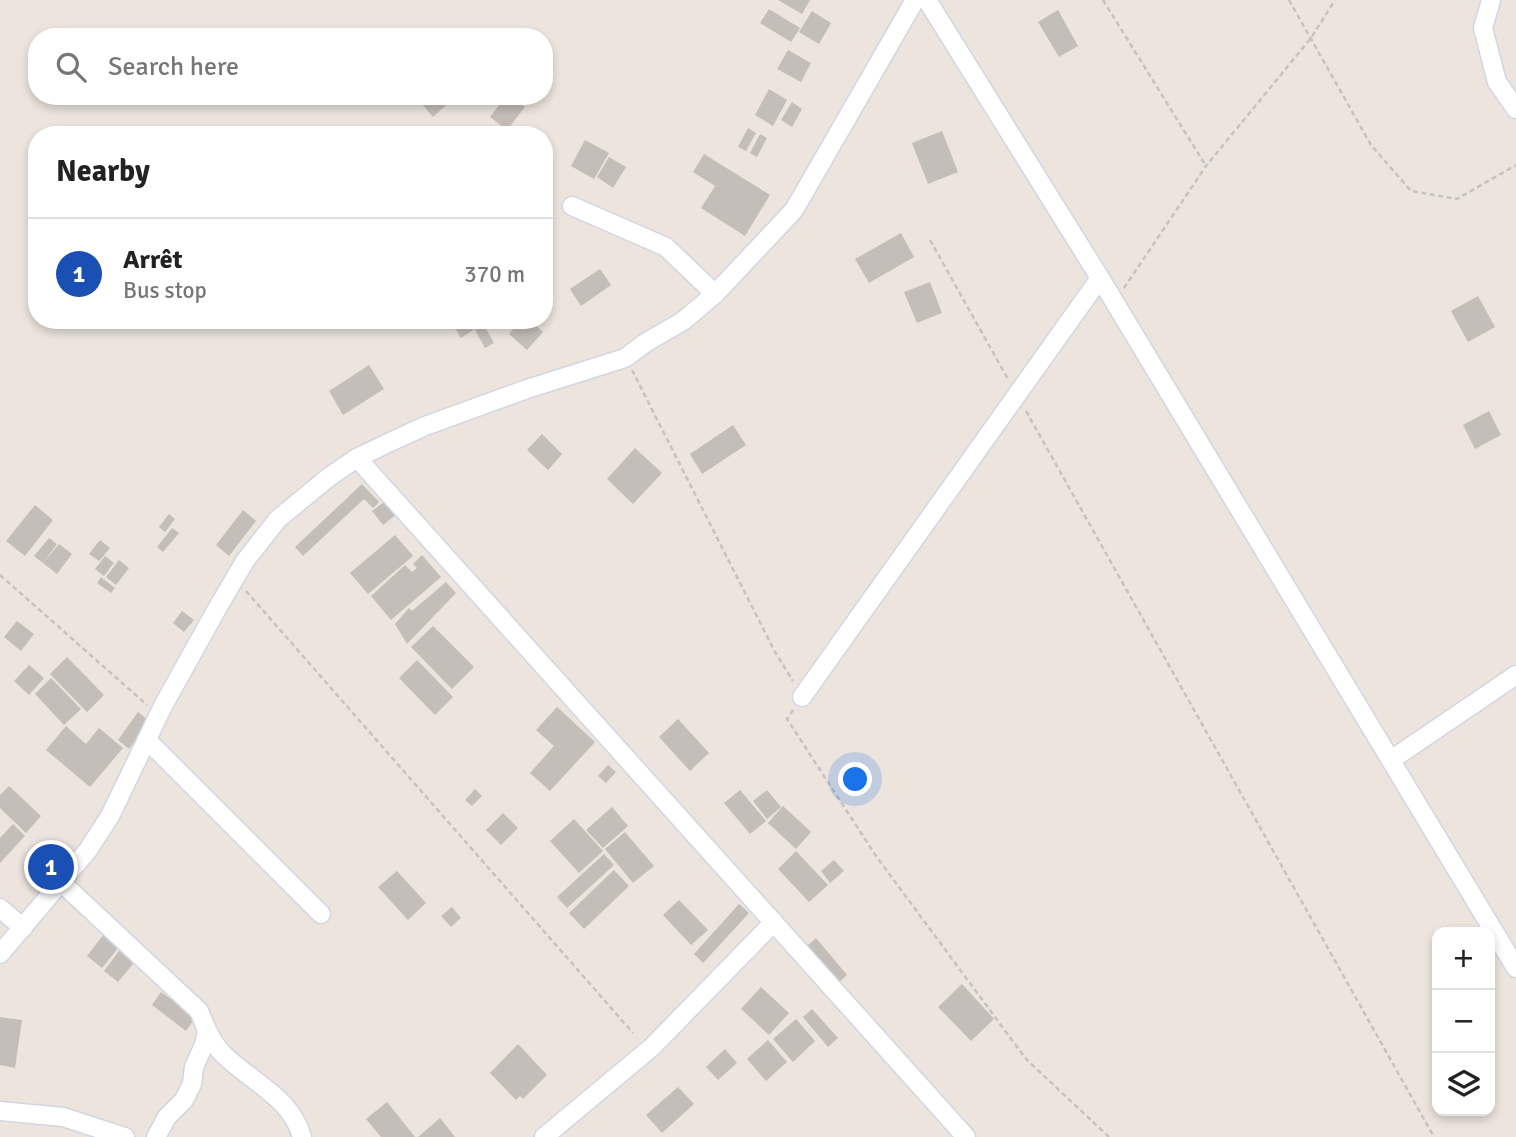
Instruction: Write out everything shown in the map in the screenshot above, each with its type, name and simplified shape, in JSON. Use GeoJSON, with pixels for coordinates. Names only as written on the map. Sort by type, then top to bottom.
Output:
{"type":"FeatureCollection","features":[{"type":"Feature","properties":{"kind":"street"},"geometry":{"type":"LineString","coordinates":[[0,954],[62,883],[110,816],[159,715],[235,578],[278,519],[329,477],[358,458],[425,426],[527,389],[625,358],[683,321],[715,293],[794,210],[915,0]]}},
{"type":"Feature","properties":{"kind":"street"},"geometry":{"type":"LineString","coordinates":[[927,0],[1115,302],[1516,968]]}},
{"type":"Feature","properties":{"kind":"street"},"geometry":{"type":"LineString","coordinates":[[1491,0],[1483,28],[1497,82],[1516,109]]}},
{"type":"Feature","properties":{"kind":"street"},"geometry":{"type":"LineString","coordinates":[[572,205],[666,247],[715,293]]}},
{"type":"Feature","properties":{"kind":"street"},"geometry":{"type":"LineString","coordinates":[[802,697],[1100,278]]}},
{"type":"Feature","properties":{"kind":"street"},"geometry":{"type":"LineString","coordinates":[[358,458],[966,1137]]}},
{"type":"Feature","properties":{"kind":"street"},"geometry":{"type":"LineString","coordinates":[[1391,760],[1516,675]]}},
{"type":"Feature","properties":{"kind":"street"},"geometry":{"type":"LineString","coordinates":[[146,740],[321,914]]}},
{"type":"Feature","properties":{"kind":"street"},"geometry":{"type":"LineString","coordinates":[[62,883],[199,1011],[207,1030],[223,1054],[274,1093],[298,1123],[302,1137]]}},
{"type":"Feature","properties":{"kind":"street"},"geometry":{"type":"LineString","coordinates":[[0,908],[23,928]]}},
{"type":"Feature","properties":{"kind":"street"},"geometry":{"type":"LineString","coordinates":[[544,1137],[652,1047],[774,922]]}},
{"type":"Feature","properties":{"kind":"street"},"geometry":{"type":"LineString","coordinates":[[156,1137],[167,1117],[184,1100],[192,1084],[194,1067],[204,1045],[207,1030]]}},
{"type":"Feature","properties":{"kind":"street"},"geometry":{"type":"LineString","coordinates":[[0,1111],[63,1117],[125,1137]]}},
{"type":"Feature","properties":{"kind":"path"},"geometry":{"type":"LineString","coordinates":[[1103,0],[1206,166]]}},
{"type":"Feature","properties":{"kind":"path"},"geometry":{"type":"LineString","coordinates":[[1289,0],[1371,145],[1411,191],[1457,199],[1516,165]]}},
{"type":"Feature","properties":{"kind":"path"},"geometry":{"type":"LineString","coordinates":[[1115,302],[1206,166],[1311,38],[1335,0]]}},
{"type":"Feature","properties":{"kind":"path"},"geometry":{"type":"LineString","coordinates":[[930,240],[1434,1137]]}},
{"type":"Feature","properties":{"kind":"path"},"geometry":{"type":"LineString","coordinates":[[625,358],[775,652],[802,697],[787,719],[876,856],[1026,1059],[1110,1137]]}},
{"type":"Feature","properties":{"kind":"path"},"geometry":{"type":"LineString","coordinates":[[0,575],[159,715]]}},
{"type":"Feature","properties":{"kind":"path"},"geometry":{"type":"LineString","coordinates":[[235,578],[633,1033]]}},
{"type":"Feature","properties":{"kind":"building"},"geometry":{"type":"Polygon","coordinates":[[[778,0],[810,0],[802,14],[778,0]]]}},
{"type":"Feature","properties":{"kind":"building"},"geometry":{"type":"Polygon","coordinates":[[[769,9],[800,28],[791,42],[760,23],[769,9]]]}},
{"type":"Feature","properties":{"kind":"building"},"geometry":{"type":"Polygon","coordinates":[[[1058,10],[1078,46],[1059,57],[1038,22],[1058,10]]]}},
{"type":"Feature","properties":{"kind":"building"},"geometry":{"type":"Polygon","coordinates":[[[812,11],[831,23],[819,44],[799,32],[812,11]]]}},
{"type":"Feature","properties":{"kind":"building"},"geometry":{"type":"Polygon","coordinates":[[[788,50],[811,63],[801,82],[777,69],[788,50]]]}},
{"type":"Feature","properties":{"kind":"building"},"geometry":{"type":"Polygon","coordinates":[[[769,89],[787,100],[773,126],[755,115],[769,89]]]}},
{"type":"Feature","properties":{"kind":"building"},"geometry":{"type":"Polygon","coordinates":[[[792,102],[802,109],[792,127],[781,120],[792,102]]]}},
{"type":"Feature","properties":{"kind":"building"},"geometry":{"type":"Polygon","coordinates":[[[423,105],[446,105],[433,117],[423,105]]]}},
{"type":"Feature","properties":{"kind":"building"},"geometry":{"type":"Polygon","coordinates":[[[499,105],[525,107],[510,126],[502,126],[490,117],[499,105]]]}},
{"type":"Feature","properties":{"kind":"building"},"geometry":{"type":"Polygon","coordinates":[[[748,128],[756,133],[746,151],[738,147],[748,128]]]}},
{"type":"Feature","properties":{"kind":"building"},"geometry":{"type":"Polygon","coordinates":[[[942,131],[958,172],[928,184],[912,143],[942,131]]]}},
{"type":"Feature","properties":{"kind":"building"},"geometry":{"type":"Polygon","coordinates":[[[760,134],[767,138],[757,157],[750,153],[760,134]]]}},
{"type":"Feature","properties":{"kind":"building"},"geometry":{"type":"Polygon","coordinates":[[[585,140],[609,153],[594,179],[571,166],[585,140]]]}},
{"type":"Feature","properties":{"kind":"building"},"geometry":{"type":"Polygon","coordinates":[[[704,154],[770,195],[745,236],[701,208],[715,186],[693,172],[704,154]]]}},
{"type":"Feature","properties":{"kind":"building"},"geometry":{"type":"Polygon","coordinates":[[[609,157],[626,167],[613,188],[597,177],[609,157]]]}},
{"type":"Feature","properties":{"kind":"building"},"geometry":{"type":"Polygon","coordinates":[[[901,233],[914,257],[869,283],[855,259],[901,233]]]}},
{"type":"Feature","properties":{"kind":"building"},"geometry":{"type":"Polygon","coordinates":[[[600,269],[611,285],[581,306],[570,289],[600,269]]]}},
{"type":"Feature","properties":{"kind":"building"},"geometry":{"type":"Polygon","coordinates":[[[930,282],[942,313],[917,323],[904,292],[930,282]]]}},
{"type":"Feature","properties":{"kind":"building"},"geometry":{"type":"Polygon","coordinates":[[[1478,296],[1495,327],[1468,342],[1451,311],[1478,296]]]}},
{"type":"Feature","properties":{"kind":"building"},"geometry":{"type":"Polygon","coordinates":[[[456,329],[474,329],[461,338],[456,329]]]}},
{"type":"Feature","properties":{"kind":"building"},"geometry":{"type":"Polygon","coordinates":[[[486,329],[494,343],[485,348],[475,330],[486,329]]]}},
{"type":"Feature","properties":{"kind":"building"},"geometry":{"type":"Polygon","coordinates":[[[513,329],[540,329],[543,332],[527,350],[509,334],[513,329]]]}},
{"type":"Feature","properties":{"kind":"building"},"geometry":{"type":"Polygon","coordinates":[[[369,365],[384,389],[343,415],[329,391],[369,365]]]}},
{"type":"Feature","properties":{"kind":"building"},"geometry":{"type":"Polygon","coordinates":[[[1489,411],[1501,435],[1475,449],[1463,425],[1489,411]]]}},
{"type":"Feature","properties":{"kind":"building"},"geometry":{"type":"Polygon","coordinates":[[[733,425],[746,445],[702,474],[690,454],[733,425]]]}},
{"type":"Feature","properties":{"kind":"building"},"geometry":{"type":"Polygon","coordinates":[[[542,434],[562,454],[548,470],[527,450],[542,434]]]}},
{"type":"Feature","properties":{"kind":"building"},"geometry":{"type":"Polygon","coordinates":[[[635,448],[662,473],[633,504],[607,479],[635,448]]]}},
{"type":"Feature","properties":{"kind":"building"},"geometry":{"type":"Polygon","coordinates":[[[362,484],[379,502],[373,508],[364,499],[303,556],[295,547],[362,484]]]}},
{"type":"Feature","properties":{"kind":"building"},"geometry":{"type":"Polygon","coordinates":[[[387,500],[398,513],[383,525],[372,511],[387,500]]]}},
{"type":"Feature","properties":{"kind":"building"},"geometry":{"type":"Polygon","coordinates":[[[35,505],[53,520],[25,556],[6,541],[35,505]]]}},
{"type":"Feature","properties":{"kind":"building"},"geometry":{"type":"Polygon","coordinates":[[[243,510],[256,521],[229,556],[216,545],[243,510]]]}},
{"type":"Feature","properties":{"kind":"building"},"geometry":{"type":"Polygon","coordinates":[[[169,514],[175,519],[165,532],[159,527],[169,514]]]}},
{"type":"Feature","properties":{"kind":"building"},"geometry":{"type":"Polygon","coordinates":[[[172,528],[179,533],[163,552],[157,547],[172,528]]]}},
{"type":"Feature","properties":{"kind":"building"},"geometry":{"type":"Polygon","coordinates":[[[395,535],[413,556],[368,594],[350,573],[395,535]]]}},
{"type":"Feature","properties":{"kind":"building"},"geometry":{"type":"Polygon","coordinates":[[[49,538],[57,544],[43,563],[34,556],[49,538]]]}},
{"type":"Feature","properties":{"kind":"building"},"geometry":{"type":"Polygon","coordinates":[[[100,540],[110,548],[99,561],[89,554],[100,540]]]}},
{"type":"Feature","properties":{"kind":"building"},"geometry":{"type":"Polygon","coordinates":[[[59,544],[72,554],[57,574],[43,563],[59,544]]]}},
{"type":"Feature","properties":{"kind":"building"},"geometry":{"type":"Polygon","coordinates":[[[422,555],[441,577],[391,620],[371,596],[405,565],[412,572],[417,568],[413,564],[422,555]]]}},
{"type":"Feature","properties":{"kind":"building"},"geometry":{"type":"Polygon","coordinates":[[[105,556],[114,563],[104,576],[95,569],[105,556]]]}},
{"type":"Feature","properties":{"kind":"building"},"geometry":{"type":"Polygon","coordinates":[[[119,560],[129,568],[116,585],[106,577],[119,560]]]}},
{"type":"Feature","properties":{"kind":"building"},"geometry":{"type":"Polygon","coordinates":[[[101,577],[115,588],[111,593],[97,583],[101,577]]]}},
{"type":"Feature","properties":{"kind":"building"},"geometry":{"type":"Polygon","coordinates":[[[446,582],[456,593],[407,644],[395,624],[409,608],[412,611],[446,582]]]}},
{"type":"Feature","properties":{"kind":"building"},"geometry":{"type":"Polygon","coordinates":[[[182,611],[194,620],[184,632],[173,623],[182,611]]]}},
{"type":"Feature","properties":{"kind":"building"},"geometry":{"type":"Polygon","coordinates":[[[17,621],[34,634],[21,651],[4,637],[17,621]]]}},
{"type":"Feature","properties":{"kind":"building"},"geometry":{"type":"Polygon","coordinates":[[[433,626],[474,667],[452,689],[411,647],[433,626]]]}},
{"type":"Feature","properties":{"kind":"building"},"geometry":{"type":"Polygon","coordinates":[[[67,657],[104,695],[87,712],[50,674],[67,657]]]}},
{"type":"Feature","properties":{"kind":"building"},"geometry":{"type":"Polygon","coordinates":[[[417,660],[453,697],[435,715],[399,678],[417,660]]]}},
{"type":"Feature","properties":{"kind":"building"},"geometry":{"type":"Polygon","coordinates":[[[29,665],[44,678],[29,695],[14,681],[29,665]]]}},
{"type":"Feature","properties":{"kind":"building"},"geometry":{"type":"Polygon","coordinates":[[[51,678],[81,709],[64,725],[35,694],[51,678]]]}},
{"type":"Feature","properties":{"kind":"building"},"geometry":{"type":"Polygon","coordinates":[[[557,707],[595,742],[550,791],[530,773],[554,746],[536,730],[557,707]]]}},
{"type":"Feature","properties":{"kind":"building"},"geometry":{"type":"Polygon","coordinates":[[[138,712],[149,721],[129,749],[118,740],[138,712]]]}},
{"type":"Feature","properties":{"kind":"building"},"geometry":{"type":"Polygon","coordinates":[[[678,719],[709,753],[690,771],[659,737],[678,719]]]}},
{"type":"Feature","properties":{"kind":"building"},"geometry":{"type":"Polygon","coordinates":[[[66,726],[86,744],[99,728],[123,748],[90,787],[46,750],[66,726]]]}},
{"type":"Feature","properties":{"kind":"building"},"geometry":{"type":"Polygon","coordinates":[[[608,765],[616,772],[606,783],[598,776],[608,765]]]}},
{"type":"Feature","properties":{"kind":"building"},"geometry":{"type":"Polygon","coordinates":[[[9,786],[41,816],[26,833],[0,808],[0,795],[9,786]]]}},
{"type":"Feature","properties":{"kind":"building"},"geometry":{"type":"Polygon","coordinates":[[[475,789],[482,796],[472,806],[465,800],[475,789]]]}},
{"type":"Feature","properties":{"kind":"building"},"geometry":{"type":"Polygon","coordinates":[[[740,790],[766,821],[750,834],[724,803],[740,790]]]}},
{"type":"Feature","properties":{"kind":"building"},"geometry":{"type":"Polygon","coordinates":[[[767,790],[781,807],[767,819],[753,801],[767,790]]]}},
{"type":"Feature","properties":{"kind":"building"},"geometry":{"type":"Polygon","coordinates":[[[783,806],[811,832],[796,849],[768,823],[783,806]]]}},
{"type":"Feature","properties":{"kind":"building"},"geometry":{"type":"Polygon","coordinates":[[[612,807],[628,826],[603,848],[586,830],[612,807]]]}},
{"type":"Feature","properties":{"kind":"building"},"geometry":{"type":"Polygon","coordinates":[[[503,813],[518,828],[501,845],[486,830],[503,813]]]}},
{"type":"Feature","properties":{"kind":"building"},"geometry":{"type":"Polygon","coordinates":[[[574,819],[603,851],[579,873],[550,841],[574,819]]]}},
{"type":"Feature","properties":{"kind":"building"},"geometry":{"type":"Polygon","coordinates":[[[13,824],[25,836],[0,863],[0,838],[13,824]]]}},
{"type":"Feature","properties":{"kind":"building"},"geometry":{"type":"Polygon","coordinates":[[[625,832],[654,866],[633,883],[605,849],[625,832]]]}},
{"type":"Feature","properties":{"kind":"building"},"geometry":{"type":"Polygon","coordinates":[[[796,851],[828,885],[809,902],[778,869],[796,851]]]}},
{"type":"Feature","properties":{"kind":"building"},"geometry":{"type":"Polygon","coordinates":[[[604,854],[614,865],[567,908],[557,897],[604,854]]]}},
{"type":"Feature","properties":{"kind":"building"},"geometry":{"type":"Polygon","coordinates":[[[834,860],[844,871],[830,883],[821,871],[834,860]]]}},
{"type":"Feature","properties":{"kind":"building"},"geometry":{"type":"Polygon","coordinates":[[[614,870],[629,886],[584,929],[569,913],[614,870]]]}},
{"type":"Feature","properties":{"kind":"building"},"geometry":{"type":"Polygon","coordinates":[[[397,871],[426,903],[408,920],[378,887],[397,871]]]}},
{"type":"Feature","properties":{"kind":"building"},"geometry":{"type":"Polygon","coordinates":[[[679,900],[708,930],[691,945],[663,915],[679,900]]]}},
{"type":"Feature","properties":{"kind":"building"},"geometry":{"type":"Polygon","coordinates":[[[739,904],[749,913],[703,963],[694,954],[739,904]]]}},
{"type":"Feature","properties":{"kind":"building"},"geometry":{"type":"Polygon","coordinates":[[[452,907],[461,918],[451,927],[441,916],[452,907]]]}},
{"type":"Feature","properties":{"kind":"building"},"geometry":{"type":"Polygon","coordinates":[[[104,934],[119,947],[102,968],[87,956],[104,934]]]}},
{"type":"Feature","properties":{"kind":"building"},"geometry":{"type":"Polygon","coordinates":[[[816,938],[847,975],[838,983],[807,946],[816,938]]]}},
{"type":"Feature","properties":{"kind":"building"},"geometry":{"type":"Polygon","coordinates":[[[122,947],[137,959],[118,982],[104,971],[122,947]]]}},
{"type":"Feature","properties":{"kind":"building"},"geometry":{"type":"Polygon","coordinates":[[[962,984],[994,1019],[971,1041],[938,1007],[962,984]]]}},
{"type":"Feature","properties":{"kind":"building"},"geometry":{"type":"Polygon","coordinates":[[[761,987],[789,1013],[769,1035],[741,1009],[761,987]]]}},
{"type":"Feature","properties":{"kind":"building"},"geometry":{"type":"Polygon","coordinates":[[[161,992],[196,1017],[186,1031],[152,1005],[161,992]]]}},
{"type":"Feature","properties":{"kind":"building"},"geometry":{"type":"Polygon","coordinates":[[[812,1009],[838,1038],[828,1047],[803,1017],[812,1009]]]}},
{"type":"Feature","properties":{"kind":"building"},"geometry":{"type":"Polygon","coordinates":[[[0,1017],[22,1020],[15,1068],[0,1065],[0,1017]]]}},
{"type":"Feature","properties":{"kind":"building"},"geometry":{"type":"Polygon","coordinates":[[[796,1019],[815,1041],[793,1062],[773,1039],[796,1019]]]}},
{"type":"Feature","properties":{"kind":"building"},"geometry":{"type":"Polygon","coordinates":[[[768,1040],[787,1062],[766,1081],[747,1059],[768,1040]]]}},
{"type":"Feature","properties":{"kind":"building"},"geometry":{"type":"Polygon","coordinates":[[[518,1044],[547,1075],[523,1099],[520,1096],[516,1100],[490,1073],[518,1044]]]}},
{"type":"Feature","properties":{"kind":"building"},"geometry":{"type":"Polygon","coordinates":[[[725,1049],[737,1063],[718,1080],[706,1067],[725,1049]]]}},
{"type":"Feature","properties":{"kind":"building"},"geometry":{"type":"Polygon","coordinates":[[[678,1087],[694,1104],[662,1133],[646,1115],[678,1087]]]}},
{"type":"Feature","properties":{"kind":"building"},"geometry":{"type":"Polygon","coordinates":[[[387,1102],[415,1137],[381,1137],[366,1119],[387,1102]]]}},
{"type":"Feature","properties":{"kind":"building"},"geometry":{"type":"Polygon","coordinates":[[[440,1118],[455,1137],[418,1137],[440,1118]]]}},
{"type":"Feature","properties":{"kind":"place","name":"Arrêt"},"geometry":{"type":"Point","coordinates":[51,867]}}]}
